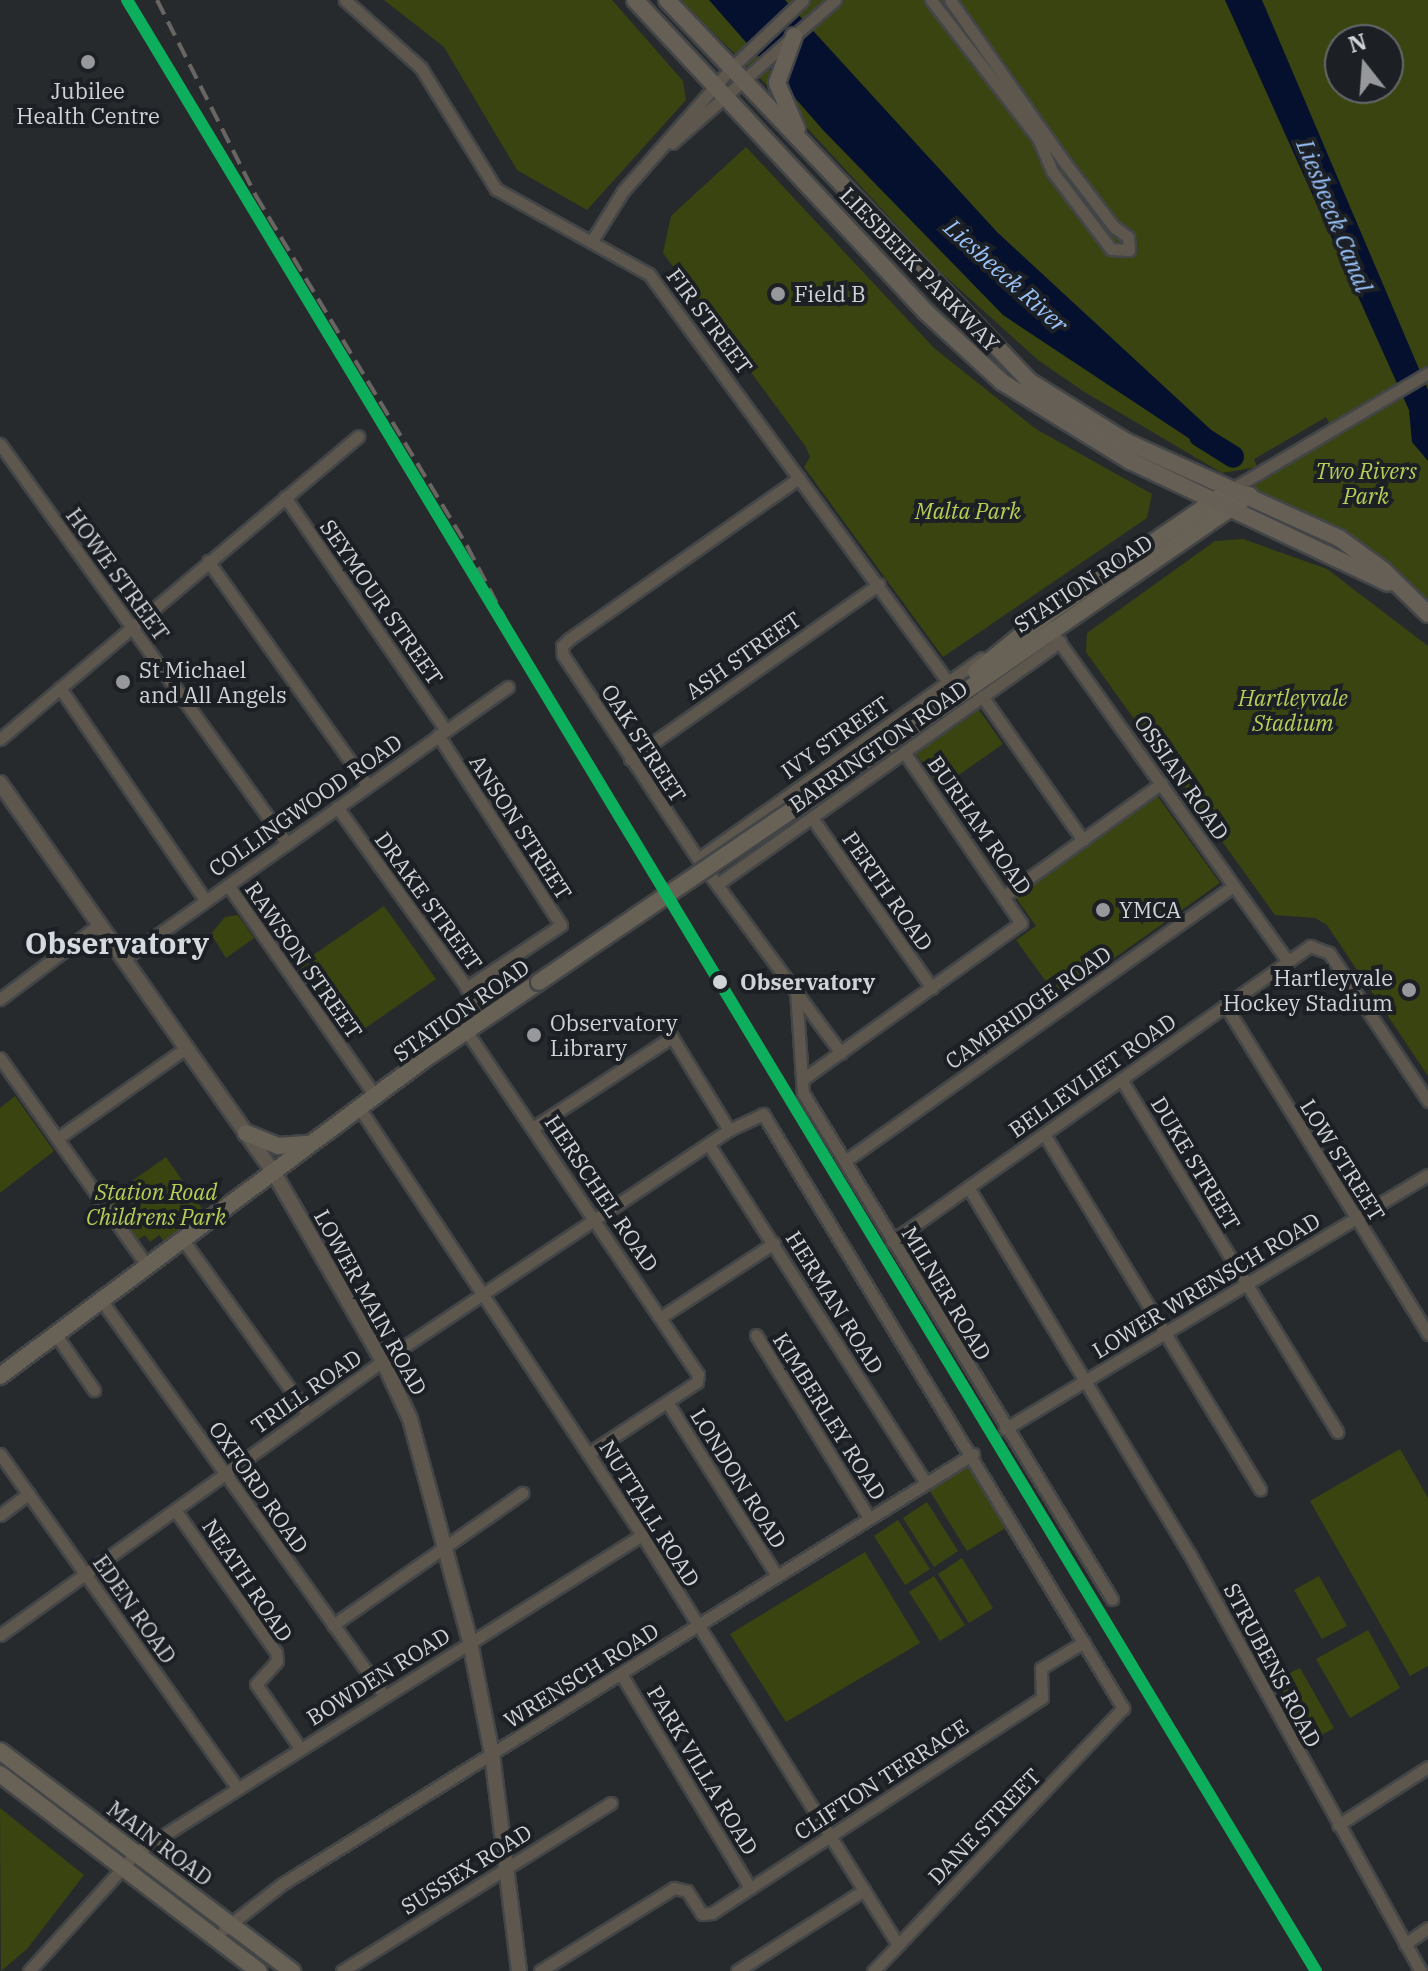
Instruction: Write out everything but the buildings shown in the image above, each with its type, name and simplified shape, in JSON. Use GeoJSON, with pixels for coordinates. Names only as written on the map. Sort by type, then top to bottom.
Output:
{"type":"FeatureCollection","features":[{"type":"Feature","properties":{"kind":"main road","name":"LIESBEEK PARKWAY"},"geometry":{"type":"LineString","coordinates":[[635,0],[984,368],[1076,432],[1396,587]]}},
{"type":"Feature","properties":{"kind":"main road","name":"LIESBEEK PARKWAY"},"geometry":{"type":"LineString","coordinates":[[667,0],[1029,381],[1104,430],[1339,538],[1383,570],[1396,587],[1428,614]]}},
{"type":"Feature","properties":{"kind":"main road"},"geometry":{"type":"LineString","coordinates":[[794,36],[780,65],[778,92],[811,153]]}},
{"type":"Feature","properties":{"kind":"main road","name":"STATION ROAD"},"geometry":{"type":"LineString","coordinates":[[0,1376],[318,1139],[488,1017],[898,746],[952,688],[998,652],[1051,630],[1232,489]]}},
{"type":"Feature","properties":{"kind":"main road","name":"STATION ROAD"},"geometry":{"type":"LineString","coordinates":[[952,688],[1051,630],[1234,509],[1249,495]]}},
{"type":"Feature","properties":{"kind":"main road"},"geometry":{"type":"LineString","coordinates":[[246,1133],[282,1147],[318,1139]]}},
{"type":"Feature","properties":{"kind":"main road","name":"MAIN ROAD"},"geometry":{"type":"LineString","coordinates":[[0,1751],[228,1923],[273,1966],[292,1971]]}},
{"type":"Feature","properties":{"kind":"main road","name":"MAIN ROAD"},"geometry":{"type":"LineString","coordinates":[[0,1774],[259,1971]]}},
{"type":"Feature","properties":{"kind":"street","name":"FIR STREET"},"geometry":{"type":"LineString","coordinates":[[345,0],[421,68],[496,189],[593,239],[649,274],[879,584],[952,688]]}},
{"type":"Feature","properties":{"kind":"street"},"geometry":{"type":"LineString","coordinates":[[593,239],[623,191],[721,92],[803,0]]}},
{"type":"Feature","properties":{"kind":"street"},"geometry":{"type":"LineString","coordinates":[[736,75],[794,36],[835,0]]}},
{"type":"Feature","properties":{"kind":"street"},"geometry":{"type":"LineString","coordinates":[[931,0],[1038,138],[1052,171],[1111,249],[1129,250],[1128,237],[1098,206],[950,0]]}},
{"type":"Feature","properties":{"kind":"street"},"geometry":{"type":"LineString","coordinates":[[1232,489],[1428,373]]}},
{"type":"Feature","properties":{"kind":"street"},"geometry":{"type":"LineString","coordinates":[[0,739],[358,436]]}},
{"type":"Feature","properties":{"kind":"street","name":"HOWE STREET"},"geometry":{"type":"LineString","coordinates":[[0,444],[287,844]]}},
{"type":"Feature","properties":{"kind":"street"},"geometry":{"type":"LineString","coordinates":[[1249,495],[1264,472]]}},
{"type":"Feature","properties":{"kind":"street","name":"OAK STREET"},"geometry":{"type":"LineString","coordinates":[[799,478],[562,646],[563,655],[698,859],[719,883],[841,1053]]}},
{"type":"Feature","properties":{"kind":"street","name":"SEYMOUR STREET"},"geometry":{"type":"LineString","coordinates":[[285,497],[442,733]]}},
{"type":"Feature","properties":{"kind":"street"},"geometry":{"type":"LineString","coordinates":[[208,561],[367,785]]}},
{"type":"Feature","properties":{"kind":"street","name":"ASH STREET"},"geometry":{"type":"LineString","coordinates":[[630,759],[879,584]]}},
{"type":"Feature","properties":{"kind":"street","name":"BARRINGTON ROAD"},"geometry":{"type":"LineString","coordinates":[[719,883],[812,818],[898,746],[982,696],[1051,630]]}},
{"type":"Feature","properties":{"kind":"street","name":"OSSIAN ROAD"},"geometry":{"type":"LineString","coordinates":[[1051,630],[1287,960]]}},
{"type":"Feature","properties":{"kind":"street","name":"COLLINGWOOD ROAD"},"geometry":{"type":"LineString","coordinates":[[125,958],[508,687]]}},
{"type":"Feature","properties":{"kind":"street"},"geometry":{"type":"LineString","coordinates":[[60,688],[205,900]]}},
{"type":"Feature","properties":{"kind":"street","name":"IVY STREET"},"geometry":{"type":"LineString","coordinates":[[698,859],[952,688]]}},
{"type":"Feature","properties":{"kind":"street"},"geometry":{"type":"LineString","coordinates":[[982,696],[1083,840]]}},
{"type":"Feature","properties":{"kind":"street","name":"ANSON STREET"},"geometry":{"type":"LineString","coordinates":[[442,733],[561,925],[466,988]]}},
{"type":"Feature","properties":{"kind":"street","name":"BURHAM ROAD"},"geometry":{"type":"LineString","coordinates":[[898,746],[1021,923],[932,988]]}},
{"type":"Feature","properties":{"kind":"street","name":"LOWER MAIN ROAD"},"geometry":{"type":"LineString","coordinates":[[0,783],[274,1173],[383,1361],[416,1434],[470,1642],[492,1754],[519,1971]]}},
{"type":"Feature","properties":{"kind":"street"},"geometry":{"type":"LineString","coordinates":[[1004,896],[1162,783]]}},
{"type":"Feature","properties":{"kind":"street","name":"DRAKE STREET"},"geometry":{"type":"LineString","coordinates":[[337,807],[488,1017]]}},
{"type":"Feature","properties":{"kind":"street","name":"PERTH ROAD"},"geometry":{"type":"LineString","coordinates":[[812,818],[932,988]]}},
{"type":"Feature","properties":{"kind":"street","name":"RAWSON STREET"},"geometry":{"type":"LineString","coordinates":[[228,885],[376,1097]]}},
{"type":"Feature","properties":{"kind":"street","name":"CAMBRIDGE ROAD"},"geometry":{"type":"LineString","coordinates":[[845,1161],[1234,886]]}},
{"type":"Feature","properties":{"kind":"street"},"geometry":{"type":"LineString","coordinates":[[0,999],[100,924]]}},
{"type":"Feature","properties":{"kind":"street","name":"BELLEVLIET ROAD"},"geometry":{"type":"LineString","coordinates":[[892,1241],[1287,960],[1318,946],[1329,953],[1428,1101]]}},
{"type":"Feature","properties":{"kind":"street"},"geometry":{"type":"LineString","coordinates":[[803,1079],[932,988]]}},
{"type":"Feature","properties":{"kind":"street","name":"MILNER ROAD"},"geometry":{"type":"LineString","coordinates":[[796,991],[803,1093],[1005,1429],[1112,1599]]}},
{"type":"Feature","properties":{"kind":"street","name":"LOW STREET"},"geometry":{"type":"LineString","coordinates":[[1225,1005],[1428,1334]]}},
{"type":"Feature","properties":{"kind":"street","name":"HERSCHEL ROAD"},"geometry":{"type":"LineString","coordinates":[[467,1032],[596,1219],[699,1378],[667,1402]]}},
{"type":"Feature","properties":{"kind":"street"},"geometry":{"type":"LineString","coordinates":[[534,1127],[672,1037],[729,1130]]}},
{"type":"Feature","properties":{"kind":"street"},"geometry":{"type":"LineString","coordinates":[[58,1138],[186,1048]]}},
{"type":"Feature","properties":{"kind":"street"},"geometry":{"type":"LineString","coordinates":[[0,1058],[147,1266]]}},
{"type":"Feature","properties":{"kind":"street","name":"DUKE STREET"},"geometry":{"type":"LineString","coordinates":[[1121,1079],[1337,1432]]}},
{"type":"Feature","properties":{"kind":"street","name":"NUTTALL ROAD"},"geometry":{"type":"LineString","coordinates":[[360,1109],[642,1535],[898,1944]]}},
{"type":"Feature","properties":{"kind":"street","name":"TRILL ROAD"},"geometry":{"type":"LineString","coordinates":[[0,1635],[383,1361],[729,1130],[763,1114],[973,1454]]}},
{"type":"Feature","properties":{"kind":"street"},"geometry":{"type":"LineString","coordinates":[[1044,1134],[1260,1489]]}},
{"type":"Feature","properties":{"kind":"street","name":"HERMAN ROAD"},"geometry":{"type":"LineString","coordinates":[[709,1145],[925,1482]]}},
{"type":"Feature","properties":{"kind":"street","name":"LOWER WRENSCH ROAD"},"geometry":{"type":"LineString","coordinates":[[1005,1429],[1428,1175]]}},
{"type":"Feature","properties":{"kind":"street","name":"STRUBENS ROAD"},"geometry":{"type":"LineString","coordinates":[[968,1187],[1189,1553],[1421,1971]]}},
{"type":"Feature","properties":{"kind":"street"},"geometry":{"type":"LineString","coordinates":[[183,1240],[308,1414]]}},
{"type":"Feature","properties":{"kind":"street"},"geometry":{"type":"LineString","coordinates":[[661,1317],[774,1243]]}},
{"type":"Feature","properties":{"kind":"street","name":"OXFORD ROAD"},"geometry":{"type":"LineString","coordinates":[[101,1300],[384,1696]]}},
{"type":"Feature","properties":{"kind":"street"},"geometry":{"type":"LineString","coordinates":[[56,1335],[94,1390]]}},
{"type":"Feature","properties":{"kind":"street","name":"KIMBERLEY ROAD"},"geometry":{"type":"LineString","coordinates":[[756,1335],[869,1518]]}},
{"type":"Feature","properties":{"kind":"street"},"geometry":{"type":"LineString","coordinates":[[589,1453],[667,1402]]}},
{"type":"Feature","properties":{"kind":"street","name":"LONDON ROAD"},"geometry":{"type":"LineString","coordinates":[[667,1402],[777,1576]]}},
{"type":"Feature","properties":{"kind":"street","name":"EDEN ROAD"},"geometry":{"type":"LineString","coordinates":[[0,1454],[237,1787]]}},
{"type":"Feature","properties":{"kind":"street"},"geometry":{"type":"LineString","coordinates":[[973,1454],[1084,1642]]}},
{"type":"Feature","properties":{"kind":"street","name":"WRENSCH ROAD"},"geometry":{"type":"LineString","coordinates":[[217,1937],[228,1923],[282,1884],[973,1454]]}},
{"type":"Feature","properties":{"kind":"street"},"geometry":{"type":"LineString","coordinates":[[0,1515],[29,1493]]}},
{"type":"Feature","properties":{"kind":"street"},"geometry":{"type":"LineString","coordinates":[[333,1625],[522,1493]]}},
{"type":"Feature","properties":{"kind":"street","name":"NEATH ROAD"},"geometry":{"type":"LineString","coordinates":[[175,1510],[276,1652],[277,1661],[256,1684],[300,1748]]}},
{"type":"Feature","properties":{"kind":"street","name":"BOWDEN ROAD"},"geometry":{"type":"LineString","coordinates":[[29,1971],[137,1852],[642,1535]]}},
{"type":"Feature","properties":{"kind":"street","name":"DANE STREET"},"geometry":{"type":"LineString","coordinates":[[873,1971],[1123,1708],[1084,1642]]}},
{"type":"Feature","properties":{"kind":"street","name":"CLIFTON TERRACE"},"geometry":{"type":"LineString","coordinates":[[540,1971],[679,1886],[707,1915],[1042,1698],[1041,1668],[1084,1642]]}},
{"type":"Feature","properties":{"kind":"street","name":"PARK VILLA ROAD"},"geometry":{"type":"LineString","coordinates":[[621,1674],[750,1888]]}},
{"type":"Feature","properties":{"kind":"street"},"geometry":{"type":"LineString","coordinates":[[1338,1825],[1428,1767]]}},
{"type":"Feature","properties":{"kind":"street","name":"SUSSEX ROAD"},"geometry":{"type":"LineString","coordinates":[[342,1971],[611,1803]]}},
{"type":"Feature","properties":{"kind":"street"},"geometry":{"type":"LineString","coordinates":[[737,1971],[864,1890]]}},
{"type":"Feature","properties":{"kind":"street"},"geometry":{"type":"LineString","coordinates":[[1405,1944],[1428,1928]]}},
{"type":"Feature","properties":{"kind":"green space"},"geometry":{"type":"Polygon","coordinates":[[[384,0],[612,0],[683,81],[686,100],[587,210],[517,170],[444,47],[384,0]]]}},
{"type":"Feature","properties":{"kind":"green space","name":"Two Rivers Park"},"geometry":{"type":"Polygon","coordinates":[[[680,0],[1428,0],[1428,614],[1383,570],[1249,495],[1264,472],[1333,430],[1326,417],[1254,459],[1257,467],[1222,473],[1083,391],[1038,360],[935,267],[775,93],[680,0]]]}},
{"type":"Feature","properties":{"kind":"green space","name":"Malta Park"},"geometry":{"type":"Polygon","coordinates":[[[746,147],[935,349],[1036,429],[1152,494],[1147,518],[943,657],[804,467],[810,457],[806,447],[663,253],[671,216],[746,147]]]}},
{"type":"Feature","properties":{"kind":"green space","name":"Hartleyvale Stadium"},"geometry":{"type":"Polygon","coordinates":[[[1243,539],[1327,569],[1428,646],[1428,1076],[1327,925],[1315,918],[1275,915],[1086,652],[1087,633],[1215,541],[1243,539]]]}},
{"type":"Feature","properties":{"kind":"green space"},"geometry":{"type":"Polygon","coordinates":[[[979,710],[1003,744],[940,788],[916,754],[979,710]]]}},
{"type":"Feature","properties":{"kind":"green space","name":"YMCA"},"geometry":{"type":"Polygon","coordinates":[[[1156,794],[1220,883],[1058,998],[1016,940],[1036,926],[1014,895],[1156,794]]]}},
{"type":"Feature","properties":{"kind":"green space"},"geometry":{"type":"Polygon","coordinates":[[[384,906],[436,979],[351,1038],[299,965],[384,906]]]}},
{"type":"Feature","properties":{"kind":"green space"},"geometry":{"type":"Polygon","coordinates":[[[238,915],[254,938],[226,958],[211,934],[225,917],[238,915]]]}},
{"type":"Feature","properties":{"kind":"green space"},"geometry":{"type":"Polygon","coordinates":[[[15,1096],[54,1151],[0,1193],[0,1108],[15,1096]]]}},
{"type":"Feature","properties":{"kind":"green space","name":"Station Road Childrens Park"},"geometry":{"type":"Polygon","coordinates":[[[166,1157],[205,1213],[164,1241],[159,1235],[150,1242],[145,1235],[138,1240],[108,1198],[166,1157]]]}},
{"type":"Feature","properties":{"kind":"green space"},"geometry":{"type":"Polygon","coordinates":[[[1400,1449],[1428,1498],[1428,1666],[1410,1676],[1310,1501],[1400,1449]]]}},
{"type":"Feature","properties":{"kind":"green space"},"geometry":{"type":"Polygon","coordinates":[[[971,1462],[1009,1526],[967,1551],[928,1488],[971,1462]]]}},
{"type":"Feature","properties":{"kind":"green space"},"geometry":{"type":"Polygon","coordinates":[[[927,1502],[958,1551],[934,1567],[903,1518],[927,1502]]]}},
{"type":"Feature","properties":{"kind":"green space"},"geometry":{"type":"Polygon","coordinates":[[[898,1520],[930,1569],[905,1585],[874,1536],[898,1520]]]}},
{"type":"Feature","properties":{"kind":"green space"},"geometry":{"type":"Polygon","coordinates":[[[865,1552],[920,1643],[786,1722],[730,1634],[865,1552]]]}},
{"type":"Feature","properties":{"kind":"green space"},"geometry":{"type":"Polygon","coordinates":[[[962,1558],[993,1608],[969,1623],[938,1574],[962,1558]]]}},
{"type":"Feature","properties":{"kind":"green space"},"geometry":{"type":"Polygon","coordinates":[[[934,1576],[965,1625],[940,1641],[909,1592],[934,1576]]]}},
{"type":"Feature","properties":{"kind":"green space"},"geometry":{"type":"Polygon","coordinates":[[[1319,1576],[1347,1626],[1322,1639],[1294,1590],[1319,1576]]]}},
{"type":"Feature","properties":{"kind":"green space"},"geometry":{"type":"Polygon","coordinates":[[[1368,1630],[1400,1688],[1350,1718],[1316,1659],[1368,1630]]]}},
{"type":"Feature","properties":{"kind":"green space"},"geometry":{"type":"Polygon","coordinates":[[[1300,1668],[1334,1728],[1310,1742],[1274,1681],[1300,1668]]]}},
{"type":"Feature","properties":{"kind":"green space"},"geometry":{"type":"Polygon","coordinates":[[[0,1808],[84,1875],[27,1949],[1,1971],[0,1808]]]}},
{"type":"Feature","properties":{"kind":"water"},"geometry":{"type":"Polygon","coordinates":[[[709,0],[785,0],[997,232],[1222,440],[1224,451],[1211,453],[1003,315],[823,130],[709,0]]]}},
{"type":"Feature","properties":{"kind":"water","name":"Liesbeeck Canal"},"geometry":{"type":"Polygon","coordinates":[[[1225,0],[1262,0],[1428,390],[1428,461],[1412,442],[1409,410],[1225,0]]]}},
{"type":"Feature","properties":{"kind":"waterway","name":"Liesbeeck River"},"geometry":{"type":"LineString","coordinates":[[1200,436],[1233,457]]}},
{"type":"Feature","properties":{"kind":"railway"},"geometry":{"type":"LineString","coordinates":[[157,0],[256,196],[467,546],[517,642]]}},
{"type":"Feature","properties":{"kind":"transit line"},"geometry":{"type":"LineString","coordinates":[[127,0],[1316,1971]]}},
{"type":"Feature","properties":{"kind":"place","name":"Jubilee Health Centre"},"geometry":{"type":"Point","coordinates":[88,62]}},
{"type":"Feature","properties":{"kind":"place","name":"Field B"},"geometry":{"type":"Point","coordinates":[778,294]}},
{"type":"Feature","properties":{"kind":"place","name":"St Michael and All Angels"},"geometry":{"type":"Point","coordinates":[123,682]}},
{"type":"Feature","properties":{"kind":"place","name":"YMCA"},"geometry":{"type":"Point","coordinates":[1103,910]}},
{"type":"Feature","properties":{"kind":"place","name":"Observatory"},"geometry":{"type":"Point","coordinates":[720,982]}},
{"type":"Feature","properties":{"kind":"place","name":"Hartleyvale Hockey Stadium"},"geometry":{"type":"Point","coordinates":[1409,990]}},
{"type":"Feature","properties":{"kind":"place","name":"Observatory Library"},"geometry":{"type":"Point","coordinates":[534,1035]}},
{"type":"Feature","properties":{"kind":"district","name":"Observatory"},"geometry":{"type":"Point","coordinates":[117,943]}}]}
